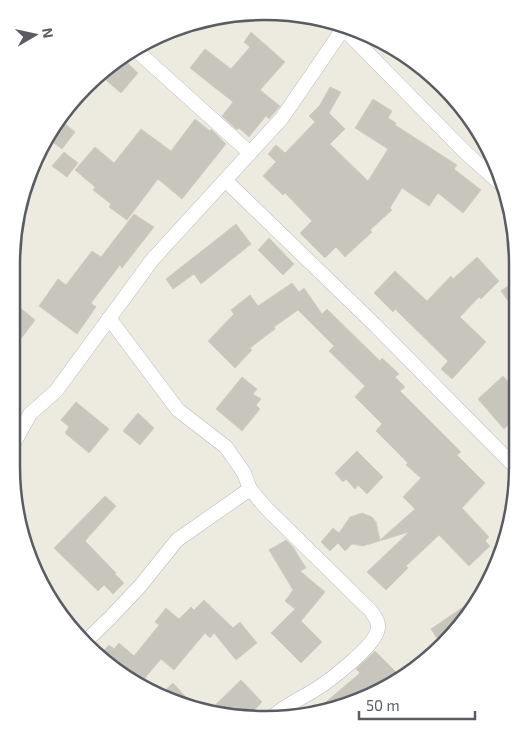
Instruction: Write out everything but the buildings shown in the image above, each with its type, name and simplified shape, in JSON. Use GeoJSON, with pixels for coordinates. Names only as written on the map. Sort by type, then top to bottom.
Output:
{"type":"FeatureCollection","features":[{"type":"Feature","properties":{"kind":"street"},"geometry":{"type":"LineString","coordinates":[[20,432],[30,414],[56,390],[152,260],[282,118],[342,33]]}},
{"type":"Feature","properties":{"kind":"street"},"geometry":{"type":"LineString","coordinates":[[351,36],[466,153],[492,176]]}},
{"type":"Feature","properties":{"kind":"street"},"geometry":{"type":"LineString","coordinates":[[140,54],[250,153]]}},
{"type":"Feature","properties":{"kind":"street"},"geometry":{"type":"LineString","coordinates":[[225,180],[375,325],[509,461]]}},
{"type":"Feature","properties":{"kind":"street"},"geometry":{"type":"LineString","coordinates":[[109,318],[178,410],[226,447],[244,473],[250,489],[267,509],[371,611],[378,622],[378,630],[374,641],[363,653],[314,690],[279,710]]}},
{"type":"Feature","properties":{"kind":"street"},"geometry":{"type":"LineString","coordinates":[[90,637],[140,585],[177,540],[250,489]]}}]}
